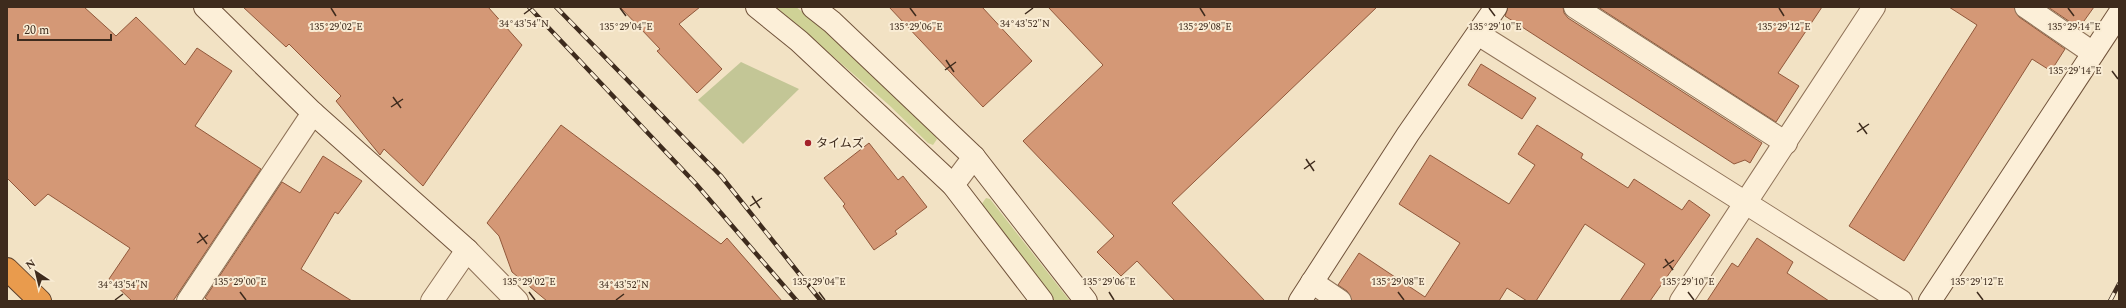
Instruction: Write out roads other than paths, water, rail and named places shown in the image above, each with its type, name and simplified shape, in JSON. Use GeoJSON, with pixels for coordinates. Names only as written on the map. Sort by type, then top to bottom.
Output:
{"type":"FeatureCollection","features":[{"type":"Feature","properties":{"kind":"highway"},"geometry":{"type":"LineString","coordinates":[[7,269],[40,301]]}},
{"type":"Feature","properties":{"kind":"street"},"geometry":{"type":"LineString","coordinates":[[206,7],[313,114],[467,250],[517,301]]}},
{"type":"Feature","properties":{"kind":"street"},"geometry":{"type":"LineString","coordinates":[[757,7],[800,41],[953,185],[1042,301]]}},
{"type":"Feature","properties":{"kind":"street"},"geometry":{"type":"LineString","coordinates":[[812,7],[832,22],[974,157],[1086,301]]}},
{"type":"Feature","properties":{"kind":"street"},"geometry":{"type":"LineString","coordinates":[[1300,301],[1408,134],[1496,7]]}},
{"type":"Feature","properties":{"kind":"street"},"geometry":{"type":"LineString","coordinates":[[1575,7],[1786,143]]}},
{"type":"Feature","properties":{"kind":"street"},"geometry":{"type":"LineString","coordinates":[[1681,301],[1874,7]]}},
{"type":"Feature","properties":{"kind":"street"},"geometry":{"type":"LineString","coordinates":[[2026,7],[2093,53]]}},
{"type":"Feature","properties":{"kind":"street"},"geometry":{"type":"LineString","coordinates":[[1930,301],[2119,14]]}},
{"type":"Feature","properties":{"kind":"street"},"geometry":{"type":"LineString","coordinates":[[1478,34],[1747,202],[1901,301]]}},
{"type":"Feature","properties":{"kind":"street"},"geometry":{"type":"LineString","coordinates":[[188,301],[313,114]]}},
{"type":"Feature","properties":{"kind":"street"},"geometry":{"type":"LineString","coordinates":[[953,185],[974,157]]}},
{"type":"Feature","properties":{"kind":"street"},"geometry":{"type":"LineString","coordinates":[[432,301],[467,250]]}},
{"type":"Feature","properties":{"kind":"street"},"geometry":{"type":"LineString","coordinates":[[1312,282],[1340,301]]}},
{"type":"Feature","properties":{"kind":"railway"},"geometry":{"type":"LineString","coordinates":[[529,7],[696,184],[797,301]]}},
{"type":"Feature","properties":{"kind":"railway"},"geometry":{"type":"LineString","coordinates":[[556,7],[721,176],[821,301]]}},
{"type":"Feature","properties":{"kind":"railway"},"geometry":{"type":"LineString","coordinates":[[2110,301],[2119,284]]}},
{"type":"Feature","properties":{"kind":"place","name":"タイムズ"},"geometry":{"type":"Point","coordinates":[808,143]}}]}
